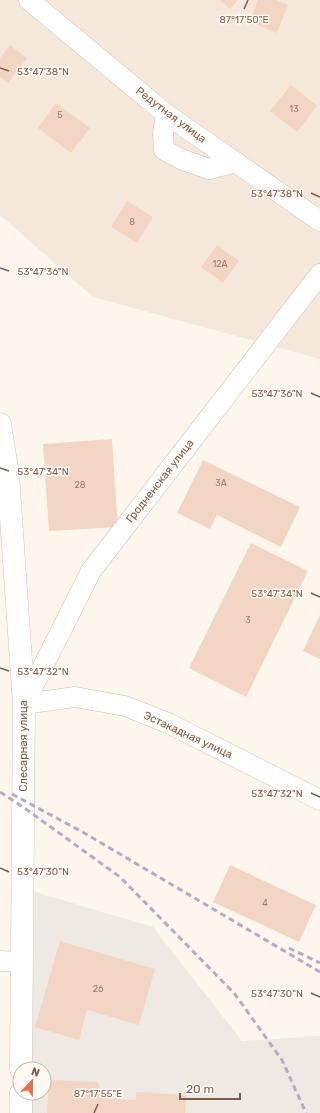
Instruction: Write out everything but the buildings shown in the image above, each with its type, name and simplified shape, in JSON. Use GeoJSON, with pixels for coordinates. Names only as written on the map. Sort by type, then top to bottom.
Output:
{"type":"FeatureCollection","features":[{"type":"Feature","properties":{"kind":"main road","name":"Слесарная улица"},"geometry":{"type":"LineString","coordinates":[[0,424],[8,475],[24,704],[22,1061]]}},
{"type":"Feature","properties":{"kind":"main road"},"geometry":{"type":"LineString","coordinates":[[21,1101],[21,1113]]}},
{"type":"Feature","properties":{"kind":"street","name":"Редутная улица"},"geometry":{"type":"LineString","coordinates":[[29,0],[166,114],[320,221]]}},
{"type":"Feature","properties":{"kind":"street"},"geometry":{"type":"LineString","coordinates":[[166,114],[163,134],[164,150],[183,160],[209,169],[236,162]]}},
{"type":"Feature","properties":{"kind":"street","name":"Гродненская улица"},"geometry":{"type":"LineString","coordinates":[[24,704],[90,571],[320,274]]}},
{"type":"Feature","properties":{"kind":"street","name":"Эстакадная улица"},"geometry":{"type":"LineString","coordinates":[[24,704],[75,697],[125,706],[168,723],[320,800]]}},
{"type":"Feature","properties":{"kind":"street"},"geometry":{"type":"LineString","coordinates":[[0,961],[22,962]]}},
{"type":"Feature","properties":{"kind":"shaded area"},"geometry":{"type":"Polygon","coordinates":[[[0,0],[320,0],[320,359],[93,297],[0,215],[0,0]]]}},
{"type":"Feature","properties":{"kind":"shaded area"},"geometry":{"type":"Polygon","coordinates":[[[28,888],[42,894],[153,927],[242,1041],[320,1036],[320,1113],[29,1113],[29,1101],[52,1101],[52,1061],[29,1061],[28,888]]]}},
{"type":"Feature","properties":{"kind":"railway"},"geometry":{"type":"LineString","coordinates":[[0,792],[120,877],[234,993],[282,1060],[306,1113]]}},
{"type":"Feature","properties":{"kind":"railway"},"geometry":{"type":"LineString","coordinates":[[12,794],[86,834],[320,972]]}},
{"type":"Feature","properties":{"kind":"railway"},"geometry":{"type":"LineString","coordinates":[[289,948],[320,963]]}}]}
